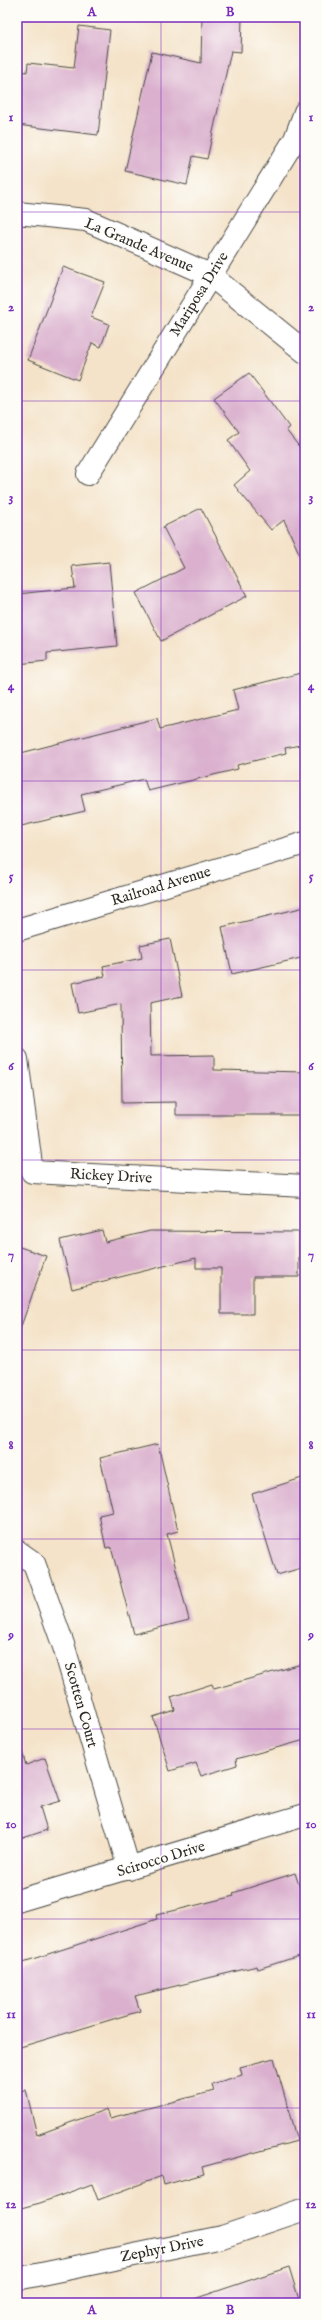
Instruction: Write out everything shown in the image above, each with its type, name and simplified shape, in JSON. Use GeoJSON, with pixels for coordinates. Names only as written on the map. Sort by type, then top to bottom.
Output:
{"type":"FeatureCollection","features":[{"type":"Feature","properties":{"kind":"street","name":"Mariposa Drive"},"geometry":{"type":"LineString","coordinates":[[88,474],[295,139],[305,112]]}},
{"type":"Feature","properties":{"kind":"street","name":"La Grande Avenue"},"geometry":{"type":"LineString","coordinates":[[17,213],[86,220],[210,275],[305,352]]}},
{"type":"Feature","properties":{"kind":"street","name":"Railroad Avenue"},"geometry":{"type":"LineString","coordinates":[[17,930],[305,842]]}},
{"type":"Feature","properties":{"kind":"street","name":"Rickey Drive"},"geometry":{"type":"LineString","coordinates":[[17,1059],[32,1172],[305,1186]]}},
{"type":"Feature","properties":{"kind":"street","name":"Scotten Court"},"geometry":{"type":"LineString","coordinates":[[17,1551],[34,1563],[62,1640],[130,1868]]}},
{"type":"Feature","properties":{"kind":"street","name":"Scirocco Drive"},"geometry":{"type":"LineString","coordinates":[[17,1901],[305,1815]]}},
{"type":"Feature","properties":{"kind":"street","name":"Zephyr Drive"},"geometry":{"type":"LineString","coordinates":[[17,2279],[222,2238],[305,2209]]}},
{"type":"Feature","properties":{"kind":"building"},"geometry":{"type":"Polygon","coordinates":[[[202,17],[242,17],[241,52],[231,51],[207,159],[193,156],[187,185],[125,171],[152,52],[201,63],[202,17]]]}},
{"type":"Feature","properties":{"kind":"building"},"geometry":{"type":"Polygon","coordinates":[[[79,26],[110,30],[98,135],[17,125],[17,71],[27,72],[28,63],[74,68],[79,26]]]}},
{"type":"Feature","properties":{"kind":"building"},"geometry":{"type":"Polygon","coordinates":[[[63,267],[105,282],[91,317],[109,324],[101,347],[92,343],[78,380],[28,360],[63,267]]]}},
{"type":"Feature","properties":{"kind":"building"},"geometry":{"type":"Polygon","coordinates":[[[249,373],[289,427],[286,430],[305,454],[305,566],[284,520],[271,530],[234,485],[250,471],[228,440],[239,432],[214,398],[249,373]]]}},
{"type":"Feature","properties":{"kind":"building"},"geometry":{"type":"Polygon","coordinates":[[[201,508],[247,596],[161,641],[136,593],[184,568],[163,527],[201,508]]]}},
{"type":"Feature","properties":{"kind":"building"},"geometry":{"type":"Polygon","coordinates":[[[109,562],[117,646],[47,653],[47,661],[17,664],[17,594],[75,588],[72,566],[109,562]]]}},
{"type":"Feature","properties":{"kind":"building"},"geometry":{"type":"Polygon","coordinates":[[[305,672],[305,744],[285,748],[286,753],[237,765],[238,769],[148,791],[144,779],[81,794],[85,811],[17,827],[17,754],[157,718],[160,729],[238,710],[233,690],[305,672]]]}},
{"type":"Feature","properties":{"kind":"building"},"geometry":{"type":"Polygon","coordinates":[[[305,907],[305,957],[232,974],[222,927],[305,907]]]}},
{"type":"Feature","properties":{"kind":"building"},"geometry":{"type":"Polygon","coordinates":[[[170,939],[182,996],[150,1003],[151,1056],[214,1055],[214,1070],[305,1072],[305,1115],[176,1115],[176,1102],[122,1103],[121,1004],[78,1013],[72,983],[105,976],[103,966],[142,958],[140,945],[170,939]]]}},
{"type":"Feature","properties":{"kind":"building"},"geometry":{"type":"Polygon","coordinates":[[[102,1230],[105,1242],[150,1231],[299,1232],[299,1277],[253,1277],[253,1314],[221,1314],[221,1268],[196,1268],[196,1258],[72,1289],[60,1240],[102,1230]]]}},
{"type":"Feature","properties":{"kind":"building"},"geometry":{"type":"Polygon","coordinates":[[[17,1246],[46,1256],[20,1329],[17,1328],[17,1246]]]}},
{"type":"Feature","properties":{"kind":"building"},"geometry":{"type":"Polygon","coordinates":[[[158,1444],[178,1531],[167,1534],[189,1620],[134,1634],[111,1547],[106,1548],[99,1515],[113,1512],[100,1458],[158,1444]]]}},
{"type":"Feature","properties":{"kind":"building"},"geometry":{"type":"Polygon","coordinates":[[[305,1477],[305,1567],[277,1575],[252,1494],[305,1477]]]}},
{"type":"Feature","properties":{"kind":"building"},"geometry":{"type":"Polygon","coordinates":[[[305,1663],[305,1740],[236,1759],[237,1765],[201,1776],[196,1763],[170,1771],[153,1717],[175,1710],[171,1697],[212,1684],[214,1689],[305,1663]]]}},
{"type":"Feature","properties":{"kind":"building"},"geometry":{"type":"Polygon","coordinates":[[[22,1752],[26,1765],[45,1758],[60,1801],[40,1807],[47,1830],[17,1840],[17,1753],[22,1752]]]}},
{"type":"Feature","properties":{"kind":"building"},"geometry":{"type":"Polygon","coordinates":[[[295,1873],[305,1903],[305,1954],[258,1969],[257,1966],[135,1996],[140,2011],[17,2048],[17,1964],[157,1919],[156,1915],[234,1896],[233,1893],[295,1873]]]}},
{"type":"Feature","properties":{"kind":"building"},"geometry":{"type":"Polygon","coordinates":[[[274,2058],[297,2141],[202,2167],[204,2174],[164,2185],[162,2176],[98,2200],[92,2184],[40,2203],[17,2209],[17,2091],[26,2090],[37,2135],[107,2109],[110,2118],[214,2091],[212,2084],[242,2075],[240,2067],[274,2058]]]}},
{"type":"Feature","properties":{"kind":"building"},"geometry":{"type":"Polygon","coordinates":[[[289,2267],[300,2303],[195,2303],[194,2299],[289,2267]]]}}]}
